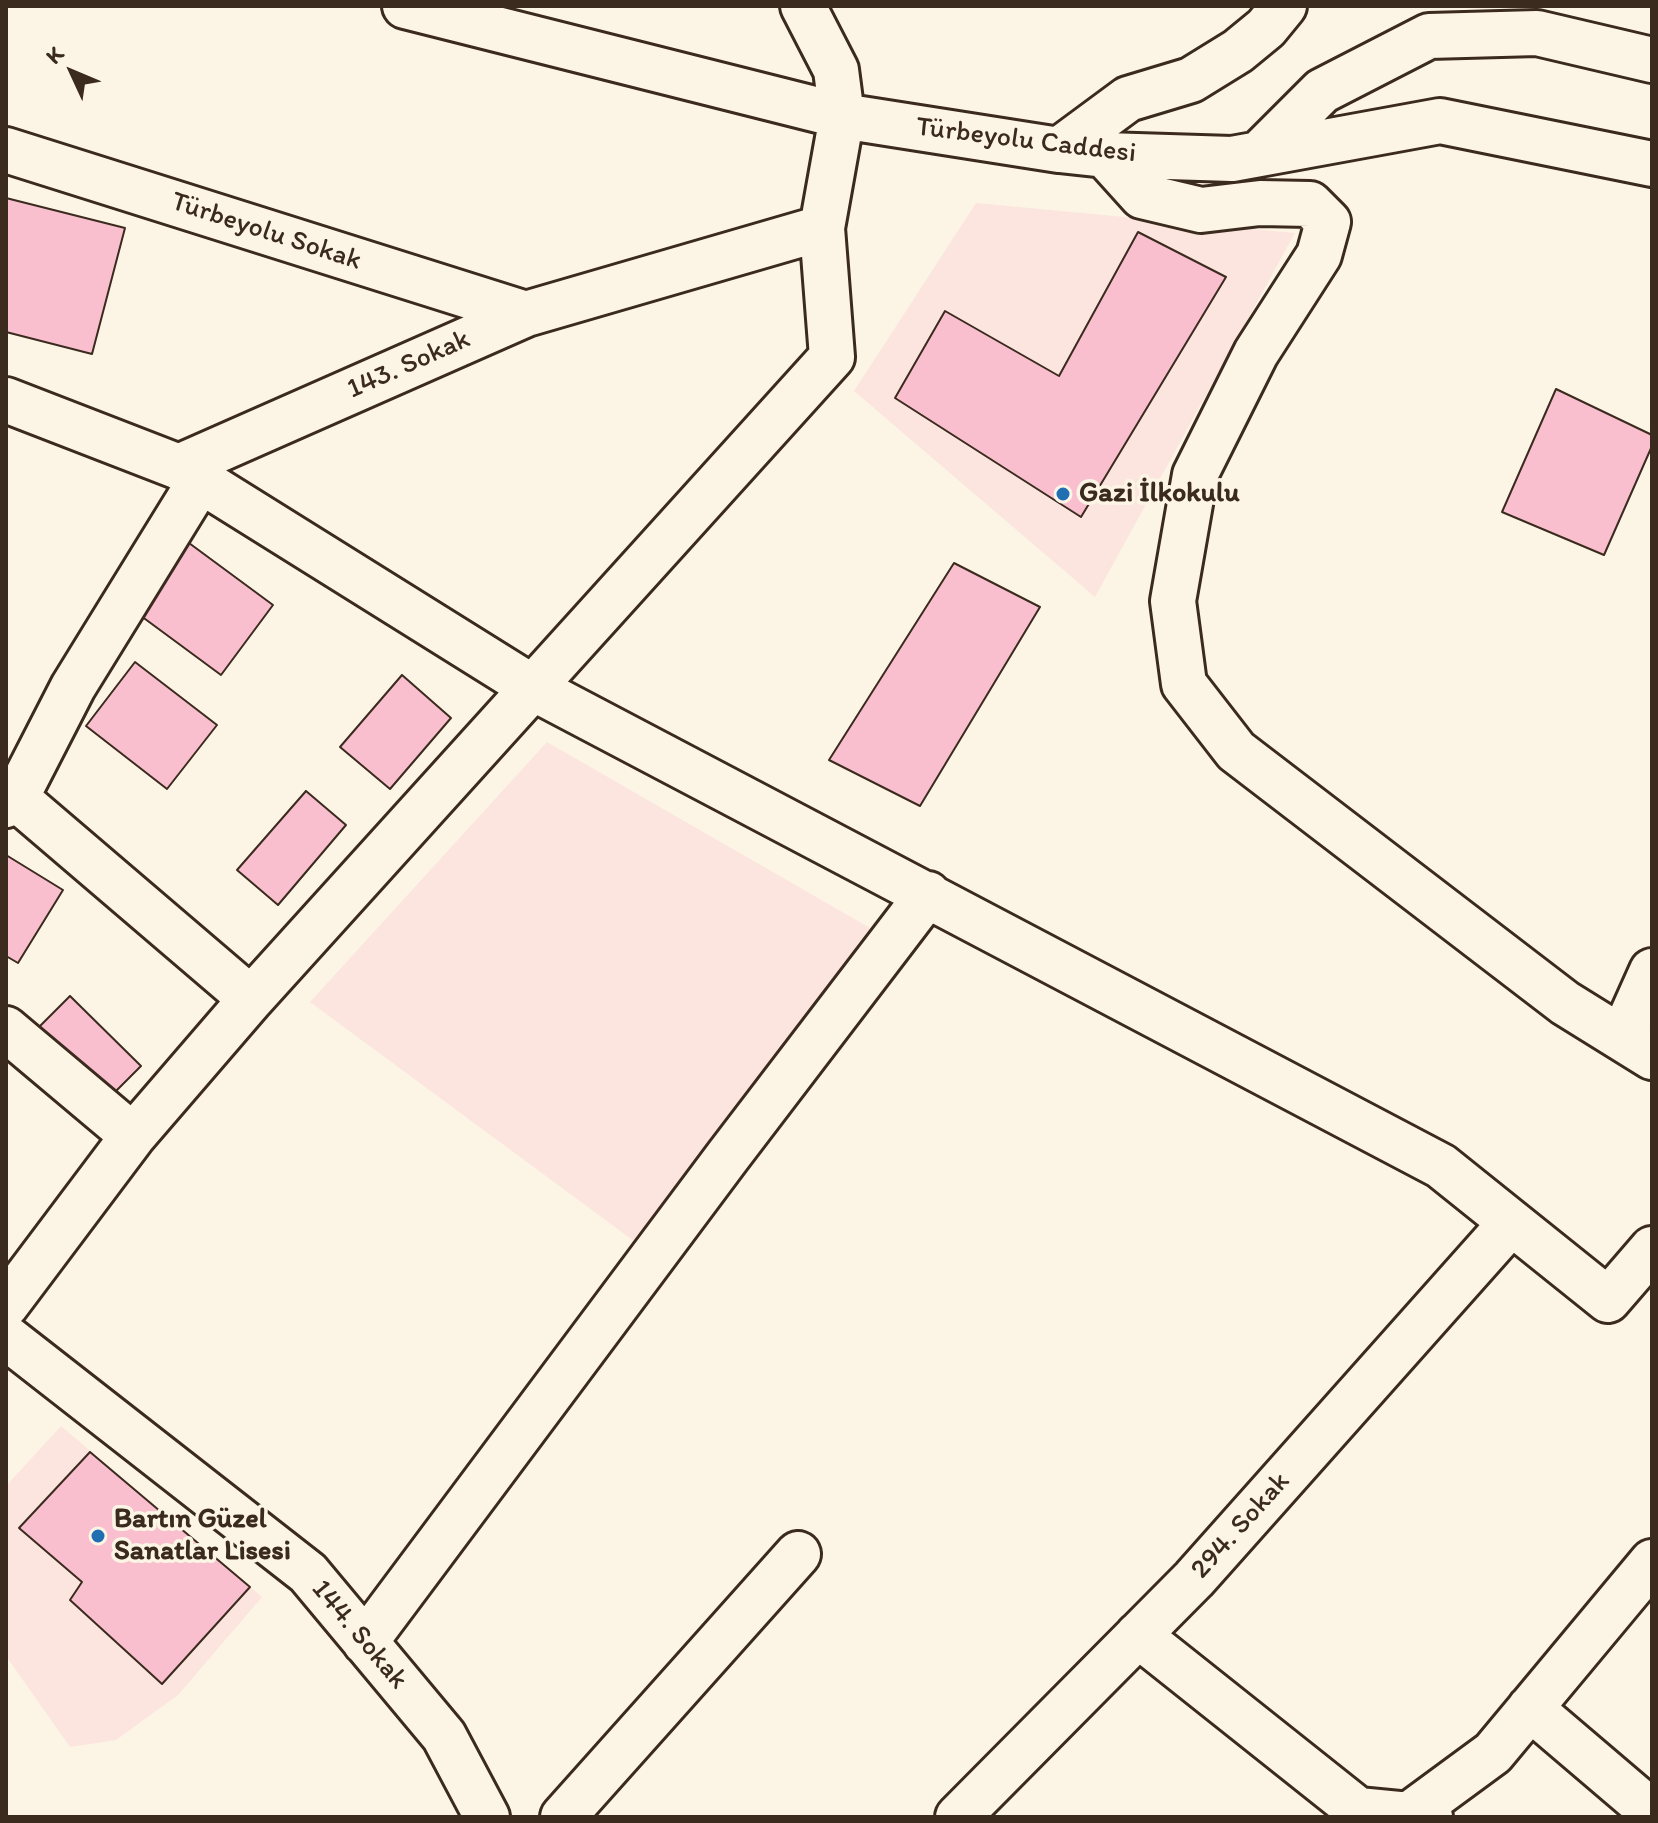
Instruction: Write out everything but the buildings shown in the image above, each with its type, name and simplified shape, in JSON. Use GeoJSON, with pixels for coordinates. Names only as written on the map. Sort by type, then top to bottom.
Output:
{"type":"FeatureCollection","features":[{"type":"Feature","properties":{"kind":"street","name":"Türbeyolu Caddesi"},"geometry":{"type":"LineString","coordinates":[[405,6],[842,116],[1059,150],[1105,155],[1232,159],[1440,121],[1652,164]]}},
{"type":"Feature","properties":{"kind":"street"},"geometry":{"type":"LineString","coordinates":[[6,1305],[133,1136],[251,999],[832,357],[822,228],[842,116],[836,70],[803,6]]}},
{"type":"Feature","properties":{"kind":"street"},"geometry":{"type":"LineString","coordinates":[[1059,150],[1128,99],[1191,80],[1238,51],[1265,13]]}},
{"type":"Feature","properties":{"kind":"street"},"geometry":{"type":"LineString","coordinates":[[1259,154],[1322,91],[1429,36],[1537,33],[1652,60]]}},
{"type":"Feature","properties":{"kind":"street","name":"Türbeyolu Sokak"},"geometry":{"type":"LineString","coordinates":[[6,150],[526,314]]}},
{"type":"Feature","properties":{"kind":"street"},"geometry":{"type":"LineString","coordinates":[[1105,155],[1142,196],[1201,210],[1260,203],[1310,204],[1328,222],[1319,255],[1256,353],[1195,475],[1173,601],[1184,684],[1236,751],[1565,1003],[1637,1048],[1652,971]]}},
{"type":"Feature","properties":{"kind":"street","name":"143. Sokak"},"geometry":{"type":"LineString","coordinates":[[190,474],[526,314],[822,228]]}},
{"type":"Feature","properties":{"kind":"street"},"geometry":{"type":"LineString","coordinates":[[6,400],[190,474],[533,688],[1441,1166],[1608,1300],[1652,1249]]}},
{"type":"Feature","properties":{"kind":"street"},"geometry":{"type":"LineString","coordinates":[[190,474],[11,802],[251,999]]}},
{"type":"Feature","properties":{"kind":"street"},"geometry":{"type":"LineString","coordinates":[[365,1642],[928,894]]}},
{"type":"Feature","properties":{"kind":"street"},"geometry":{"type":"LineString","coordinates":[[6,1029],[133,1136]]}},
{"type":"Feature","properties":{"kind":"street","name":"294. Sokak"},"geometry":{"type":"LineString","coordinates":[[958,1817],[1194,1579],[1511,1223]]}},
{"type":"Feature","properties":{"kind":"street","name":"144. Sokak"},"geometry":{"type":"LineString","coordinates":[[6,1337],[308,1573],[444,1736],[487,1817]]}},
{"type":"Feature","properties":{"kind":"street"},"geometry":{"type":"LineString","coordinates":[[563,1817],[798,1554]]}},
{"type":"Feature","properties":{"kind":"street"},"geometry":{"type":"LineString","coordinates":[[1138,1635],[1358,1810],[1414,1816],[1493,1753],[1652,1562]]}},
{"type":"Feature","properties":{"kind":"street"},"geometry":{"type":"LineString","coordinates":[[1530,1708],[1652,1812]]}},
{"type":"Feature","properties":{"kind":"shaded area","name":"Gazi İlkokulu"},"geometry":{"type":"Polygon","coordinates":[[[976,203],[1295,233],[1095,597],[854,391],[976,203]]]}},
{"type":"Feature","properties":{"kind":"shaded area"},"geometry":{"type":"Polygon","coordinates":[[[547,742],[870,928],[638,1244],[310,1002],[547,742]]]}},
{"type":"Feature","properties":{"kind":"shaded area","name":"Bartın Güzel Sanatlar Lisesi"},"geometry":{"type":"Polygon","coordinates":[[[61,1426],[262,1597],[178,1695],[116,1740],[70,1747],[6,1656],[6,1486],[61,1426]]]}},
{"type":"Feature","properties":{"kind":"place","name":"Gazi İlkokulu"},"geometry":{"type":"Point","coordinates":[1063,494]}},
{"type":"Feature","properties":{"kind":"place","name":"Bartın Güzel Sanatlar Lisesi"},"geometry":{"type":"Point","coordinates":[98,1536]}}]}
